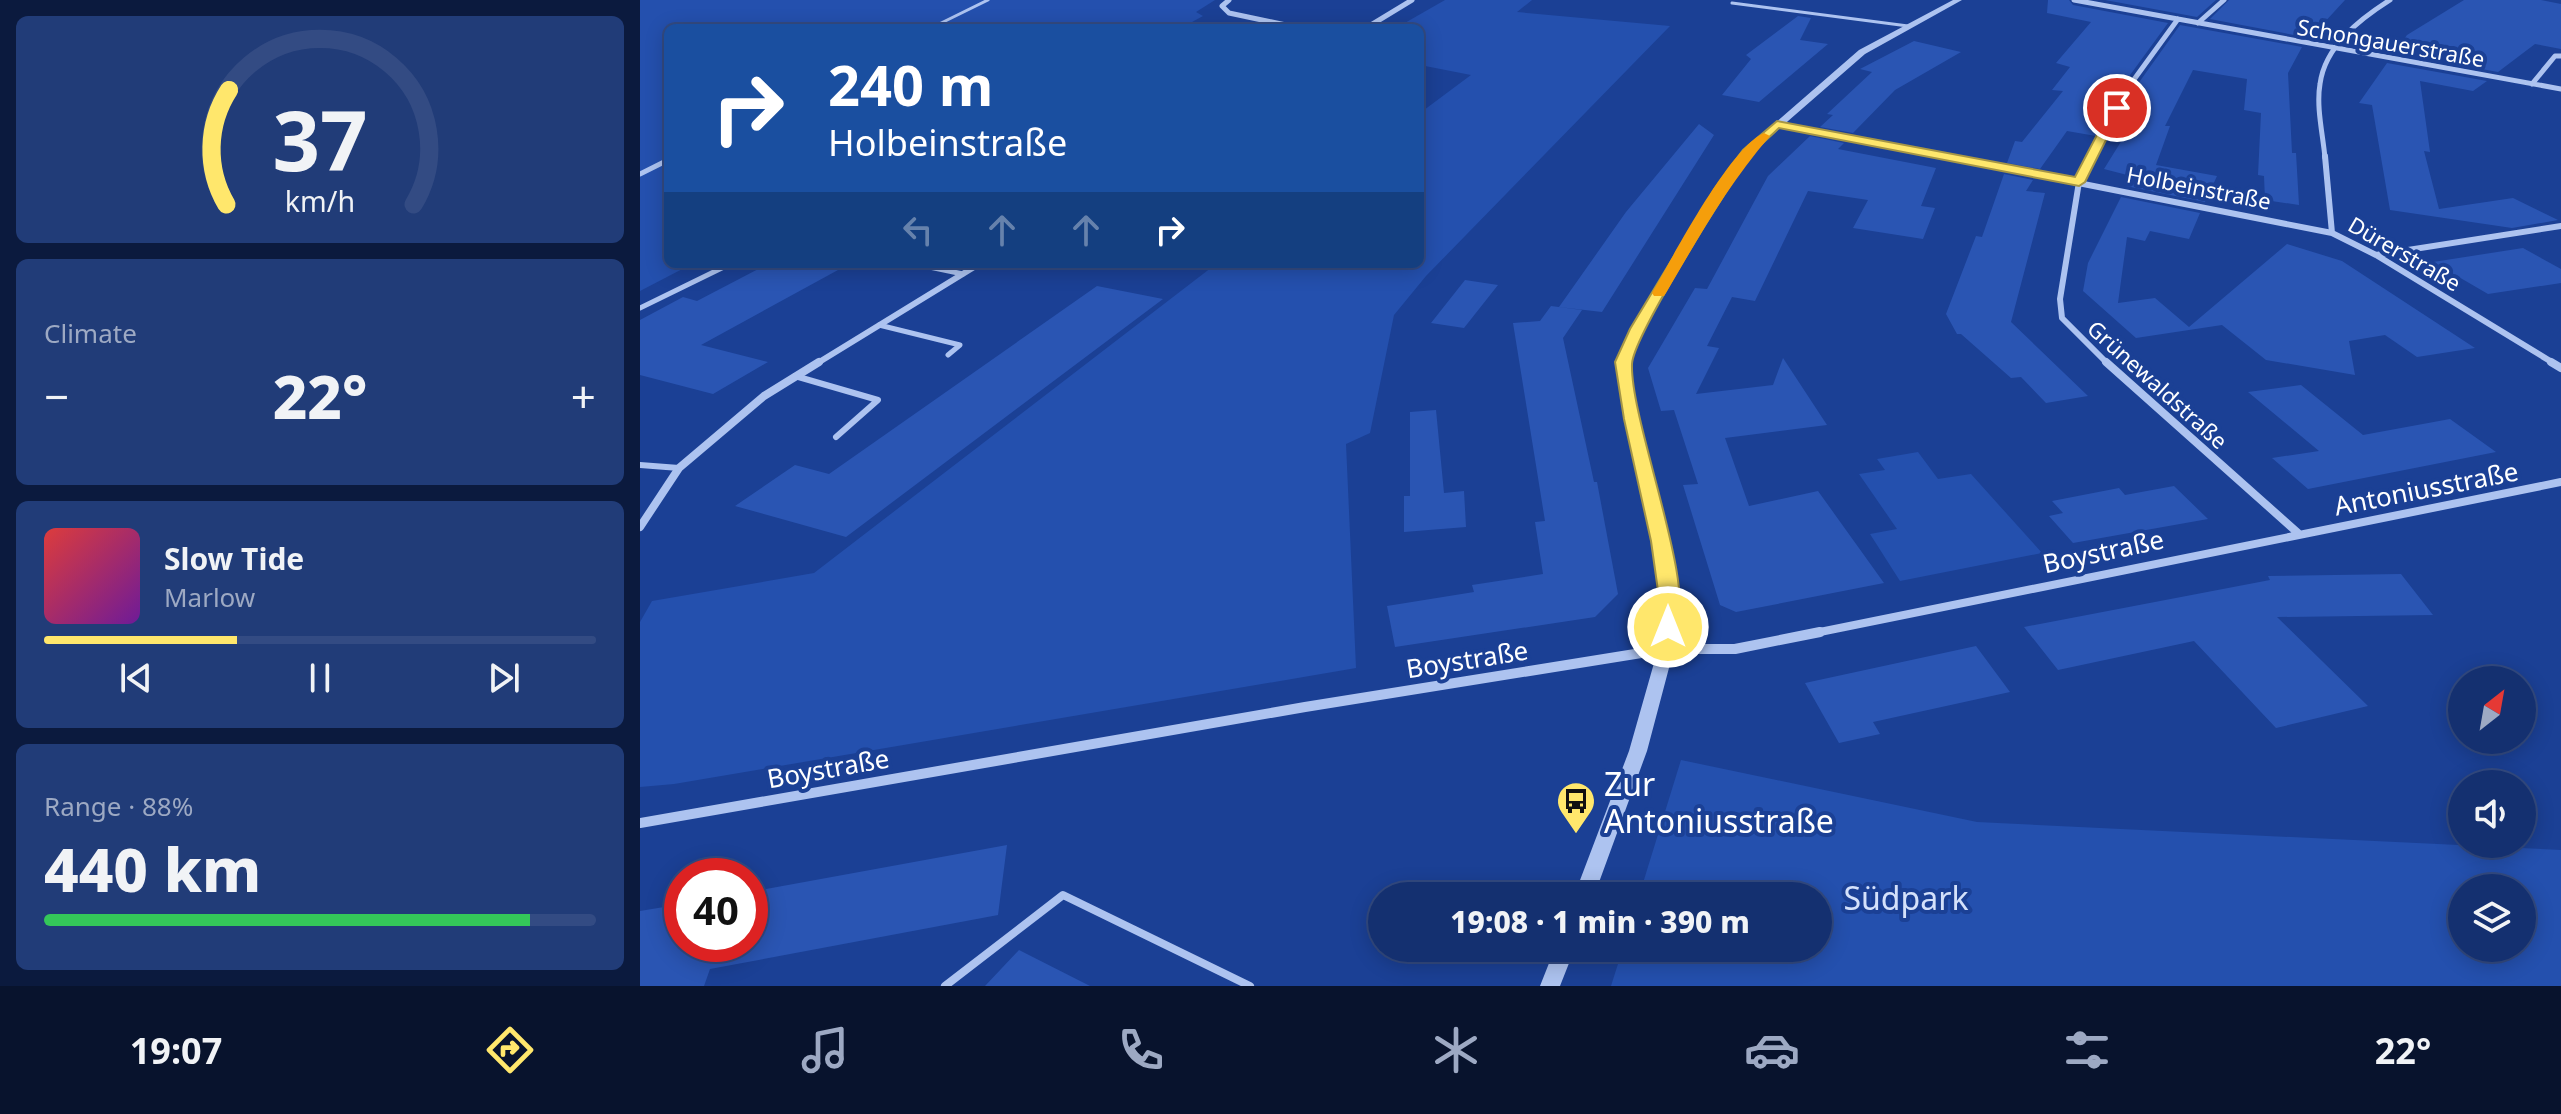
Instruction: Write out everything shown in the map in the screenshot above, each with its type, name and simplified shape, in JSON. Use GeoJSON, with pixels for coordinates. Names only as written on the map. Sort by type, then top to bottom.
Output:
{"type":"FeatureCollection","features":[{"type":"Feature","properties":{"kind":"street"},"geometry":{"type":"LineString","coordinates":[[1229,0],[1222,6],[1229,13],[1281,24]]}},
{"type":"Feature","properties":{"kind":"street"},"geometry":{"type":"LineString","coordinates":[[1373,24],[1412,0]]}},
{"type":"Feature","properties":{"kind":"street"},"geometry":{"type":"LineString","coordinates":[[1589,882],[1638,751],[1666,649],[1671,605],[1661,541],[1627,396],[1623,362],[1633,336],[1747,152],[1862,52],[1958,0]]}},
{"type":"Feature","properties":{"kind":"street","name":"Schongauerstraße"},"geometry":{"type":"LineString","coordinates":[[2074,0],[2561,89]]}},
{"type":"Feature","properties":{"kind":"street"},"geometry":{"type":"LineString","coordinates":[[2198,23],[2224,0]]}},
{"type":"Feature","properties":{"kind":"street","name":"Dürerstraße"},"geometry":{"type":"LineString","coordinates":[[2390,0],[2333,48],[2322,67],[2319,86],[2332,233],[2376,255],[2561,368]]}},
{"type":"Feature","properties":{"kind":"street","name":"Grünewaldstraße"},"geometry":{"type":"LineString","coordinates":[[2178,19],[2130,85],[2079,182],[2060,299],[2062,318],[2081,340],[2298,533]]}},
{"type":"Feature","properties":{"kind":"street"},"geometry":{"type":"LineString","coordinates":[[2532,84],[2555,56],[2561,56]]}},
{"type":"Feature","properties":{"kind":"street","name":"Holbeinstraße"},"geometry":{"type":"LineString","coordinates":[[1777,124],[2332,233]]}},
{"type":"Feature","properties":{"kind":"street"},"geometry":{"type":"LineString","coordinates":[[2376,255],[2561,226]]}},
{"type":"Feature","properties":{"kind":"street"},"geometry":{"type":"LineString","coordinates":[[640,527],[679,468],[764,396],[973,268]]}},
{"type":"Feature","properties":{"kind":"street","name":"Antoniusstraße"},"geometry":{"type":"LineString","coordinates":[[2298,533],[2561,482]]}},
{"type":"Feature","properties":{"kind":"street","name":"Boystraße"},"geometry":{"type":"LineString","coordinates":[[640,823],[1289,710],[1666,649],[1735,649],[2298,533]]}},
{"type":"Feature","properties":{"kind":"street"},"geometry":{"type":"LineString","coordinates":[[1550,986],[1559,962]]}},
{"type":"Feature","properties":{"kind":"lane"},"geometry":{"type":"LineString","coordinates":[[939,24],[988,0]]}},
{"type":"Feature","properties":{"kind":"lane"},"geometry":{"type":"LineString","coordinates":[[1732,3],[1908,26]]}},
{"type":"Feature","properties":{"kind":"lane"},"geometry":{"type":"LineString","coordinates":[[640,174],[664,162]]}},
{"type":"Feature","properties":{"kind":"lane"},"geometry":{"type":"LineString","coordinates":[[640,308],[722,268]]}},
{"type":"Feature","properties":{"kind":"lane"},"geometry":{"type":"LineString","coordinates":[[934,268],[963,274]]}},
{"type":"Feature","properties":{"kind":"lane"},"geometry":{"type":"LineString","coordinates":[[879,325],[960,345],[948,355]]}},
{"type":"Feature","properties":{"kind":"lane"},"geometry":{"type":"LineString","coordinates":[[795,376],[878,400],[836,437]]}},
{"type":"Feature","properties":{"kind":"lane"},"geometry":{"type":"LineString","coordinates":[[640,465],[679,468]]}},
{"type":"Feature","properties":{"kind":"lane"},"geometry":{"type":"LineString","coordinates":[[945,986],[1063,895],[1250,986]]}},
{"type":"Feature","properties":{"kind":"green space"},"geometry":{"type":"Polygon","coordinates":[[[640,0],[1215,0],[1196,12],[1203,16],[1188,24],[664,24],[664,268],[684,268],[640,291],[640,0]]]}},
{"type":"Feature","properties":{"kind":"green space"},"geometry":{"type":"Polygon","coordinates":[[[1445,0],[1532,0],[1517,12],[1670,26],[1426,276],[1394,315],[1370,433],[1346,444],[1356,668],[674,784],[640,787],[640,622],[652,601],[814,573],[1211,268],[1424,268],[1424,110],[1471,75],[1424,66],[1424,24],[1403,24],[1445,0]]]}},
{"type":"Feature","properties":{"kind":"green space"},"geometry":{"type":"Polygon","coordinates":[[[1918,452],[1938,479],[1971,474],[2042,553],[1900,581],[1870,534],[1897,529],[1859,474],[1885,470],[1877,459],[1918,452]]]}},
{"type":"Feature","properties":{"kind":"green space","name":"Südpark"},"geometry":{"type":"Polygon","coordinates":[[[1681,760],[1977,822],[2448,845],[2448,858],[2536,858],[2536,849],[2561,850],[2561,986],[1611,986],[1619,962],[1832,962],[1832,882],[1643,882],[1681,760]]]}},
{"type":"Feature","properties":{"kind":"building"},"geometry":{"type":"Polygon","coordinates":[[[2048,0],[2069,0],[2073,5],[2168,23],[2125,82],[2096,136],[2067,131],[2040,169],[2007,163],[2015,141],[2022,142],[2063,91],[2052,90],[2070,67],[2056,63],[2091,22],[2047,13],[2048,0]]]}},
{"type":"Feature","properties":{"kind":"building"},"geometry":{"type":"Polygon","coordinates":[[[2105,0],[2216,0],[2197,17],[2105,0]]]}},
{"type":"Feature","properties":{"kind":"building"},"geometry":{"type":"Polygon","coordinates":[[[2229,0],[2345,0],[2310,38],[2210,19],[2229,0]]]}},
{"type":"Feature","properties":{"kind":"building"},"geometry":{"type":"Polygon","coordinates":[[[2464,0],[2541,0],[2561,4],[2561,49],[2535,44],[2498,72],[2394,53],[2407,35],[2464,0]]]}},
{"type":"Feature","properties":{"kind":"building"},"geometry":{"type":"Polygon","coordinates":[[[1798,16],[1811,18],[1800,40],[1828,44],[1759,102],[1722,95],[1751,59],[1746,55],[1798,16]]]}},
{"type":"Feature","properties":{"kind":"building"},"geometry":{"type":"Polygon","coordinates":[[[2180,25],[2302,47],[2288,73],[2292,153],[2296,153],[2299,205],[2265,200],[2264,176],[2258,175],[2261,113],[2244,110],[2247,79],[2193,70],[2165,126],[2170,126],[2156,165],[2217,176],[2205,202],[2126,186],[2131,176],[2104,169],[2122,140],[2108,138],[2135,88],[2180,25]]]}},
{"type":"Feature","properties":{"kind":"building"},"geometry":{"type":"Polygon","coordinates":[[[1914,41],[1961,52],[1895,90],[1853,133],[1820,127],[1833,115],[1827,114],[1872,72],[1860,69],[1914,41]]]}},
{"type":"Feature","properties":{"kind":"building"},"geometry":{"type":"Polygon","coordinates":[[[2387,63],[2487,81],[2473,91],[2420,81],[2430,152],[2424,151],[2439,209],[2513,198],[2558,220],[2512,228],[2390,210],[2372,105],[2359,103],[2387,63]]]}},
{"type":"Feature","properties":{"kind":"building"},"geometry":{"type":"Polygon","coordinates":[[[1699,124],[1714,135],[1602,312],[1559,307],[1626,212],[1699,124]]]}},
{"type":"Feature","properties":{"kind":"building"},"geometry":{"type":"Polygon","coordinates":[[[1810,136],[1844,143],[1838,149],[1936,168],[1921,206],[1935,208],[1923,239],[1853,228],[1868,200],[1808,191],[1755,301],[1732,297],[1707,346],[1719,348],[1696,394],[1773,385],[1783,358],[1827,425],[1725,438],[1749,506],[1818,491],[1884,583],[1736,612],[1720,605],[1683,485],[1698,484],[1674,410],[1661,411],[1648,368],[1695,288],[1707,289],[1768,176],[1810,136]]]}},
{"type":"Feature","properties":{"kind":"building"},"geometry":{"type":"Polygon","coordinates":[[[2004,174],[2033,180],[2026,191],[2045,193],[2011,322],[2088,396],[2046,403],[2021,377],[2011,378],[1961,334],[1957,334],[1946,314],[1976,236],[1982,237],[2004,174]]]}},
{"type":"Feature","properties":{"kind":"building"},"geometry":{"type":"Polygon","coordinates":[[[2121,197],[2200,213],[2189,239],[2150,231],[2145,241],[2127,237],[2118,303],[2155,298],[2189,327],[2287,244],[2342,261],[2475,348],[2417,357],[2385,335],[2349,341],[2355,375],[2266,360],[2222,325],[2136,338],[2083,291],[2088,263],[2121,197]]]}},
{"type":"Feature","properties":{"kind":"building"},"geometry":{"type":"Polygon","coordinates":[[[2523,248],[2561,269],[2561,283],[2488,294],[2433,262],[2523,248]]]}},
{"type":"Feature","properties":{"kind":"building"},"geometry":{"type":"Polygon","coordinates":[[[760,268],[842,268],[701,345],[768,362],[713,394],[640,375],[640,320],[683,297],[697,301],[760,268]]]}},
{"type":"Feature","properties":{"kind":"building"},"geometry":{"type":"Polygon","coordinates":[[[1465,280],[1498,285],[1464,328],[1431,323],[1465,280]]]}},
{"type":"Feature","properties":{"kind":"building"},"geometry":{"type":"Polygon","coordinates":[[[1097,286],[1163,299],[846,537],[735,506],[795,465],[829,474],[1097,286]]]}},
{"type":"Feature","properties":{"kind":"building"},"geometry":{"type":"Polygon","coordinates":[[[1551,306],[1582,310],[1563,338],[1594,482],[1597,482],[1618,594],[1595,617],[1395,647],[1387,606],[1474,592],[1472,585],[1543,574],[1535,522],[1545,521],[1513,323],[1540,321],[1551,306]]]}},
{"type":"Feature","properties":{"kind":"building"},"geometry":{"type":"Polygon","coordinates":[[[2301,385],[2363,435],[2450,419],[2496,452],[2308,489],[2272,458],[2319,451],[2248,392],[2301,385]]]}},
{"type":"Feature","properties":{"kind":"building"},"geometry":{"type":"Polygon","coordinates":[[[1436,410],[1444,493],[1464,491],[1466,527],[1404,532],[1404,496],[1410,496],[1410,412],[1436,410]]]}},
{"type":"Feature","properties":{"kind":"building"},"geometry":{"type":"Polygon","coordinates":[[[2174,486],[2208,519],[2073,543],[2049,516],[2063,513],[2052,501],[2119,488],[2125,495],[2174,486]]]}},
{"type":"Feature","properties":{"kind":"building"},"geometry":{"type":"Polygon","coordinates":[[[2401,574],[2433,615],[2277,617],[2368,706],[2276,728],[2194,641],[2058,670],[2024,627],[2270,580],[2268,576],[2401,574]]]}},
{"type":"Feature","properties":{"kind":"building"},"geometry":{"type":"Polygon","coordinates":[[[1976,646],[2010,692],[1873,722],[1880,734],[1839,743],[1805,683],[1976,646]]]}},
{"type":"Feature","properties":{"kind":"building"},"geometry":{"type":"Polygon","coordinates":[[[1007,845],[998,915],[768,958],[768,889],[1007,845]]]}},
{"type":"Feature","properties":{"kind":"building"},"geometry":{"type":"Polygon","coordinates":[[[664,907],[664,962],[747,962],[710,969],[704,986],[640,986],[640,911],[664,907]]]}},
{"type":"Feature","properties":{"kind":"building"},"geometry":{"type":"Polygon","coordinates":[[[1019,950],[1090,986],[985,986],[1019,950]]]}},
{"type":"Feature","properties":{"kind":"slow traffic"},"geometry":{"type":"LineString","coordinates":[[1659,293],[1722,188],[1747,152],[1764,136]]}},
{"type":"Feature","properties":{"kind":"place","name":"Zur Antoniusstraße"},"geometry":{"type":"Point","coordinates":[1576,835]}},
{"type":"Feature","properties":{"kind":"route"},"geometry":{"type":"LineString","coordinates":[[1668,627],[1671,605],[1661,541],[1632,419],[1623,362],[1637,329],[1747,152],[1777,124],[2079,182],[2117,108]]}}]}
